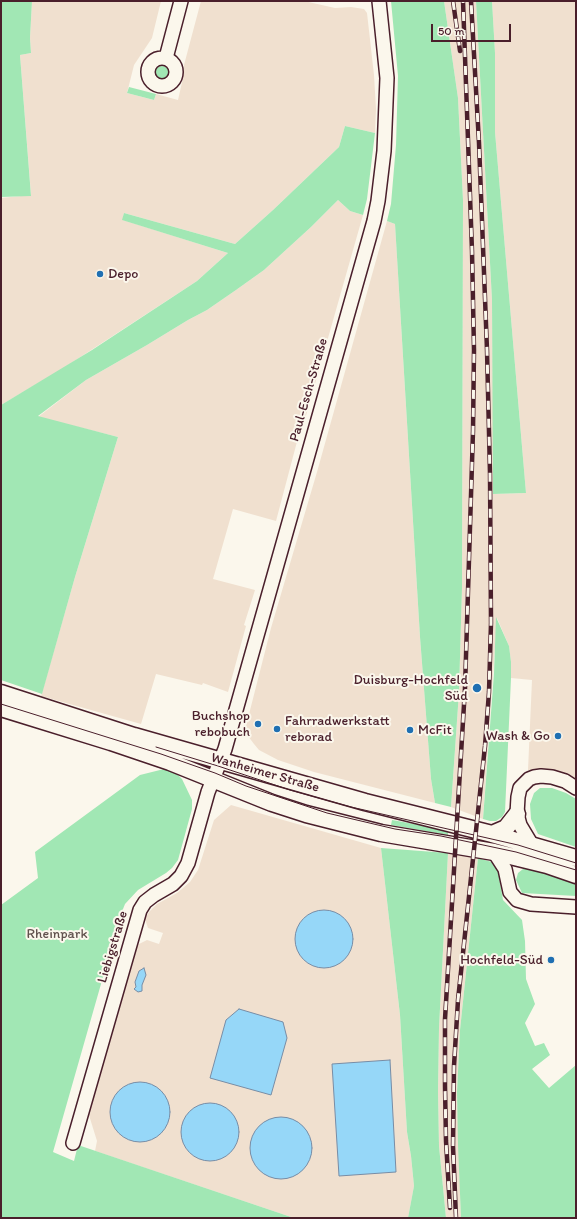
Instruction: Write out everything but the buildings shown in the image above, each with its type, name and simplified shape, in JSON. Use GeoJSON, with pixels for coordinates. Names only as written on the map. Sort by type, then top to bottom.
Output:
{"type":"FeatureCollection","features":[{"type":"Feature","properties":{"kind":"street"},"geometry":{"type":"LineString","coordinates":[[166,58],[181,1]]}},
{"type":"Feature","properties":{"kind":"street","name":"Paul-Esch-Straße"},"geometry":{"type":"LineString","coordinates":[[212,780],[226,744],[378,201],[384,151],[387,78],[379,1]]}},
{"type":"Feature","properties":{"kind":"street","name":"Wanheimer Straße"},"geometry":{"type":"LineString","coordinates":[[1,693],[104,726],[365,802],[492,834],[576,875]]}},
{"type":"Feature","properties":{"kind":"street","name":"Wanheimer Straße"},"geometry":{"type":"LineString","coordinates":[[1,708],[170,762],[272,804],[333,822],[399,836],[494,852],[529,852],[576,858]]}},
{"type":"Feature","properties":{"kind":"street"},"geometry":{"type":"LineString","coordinates":[[508,880],[514,869],[529,852],[517,814],[517,802],[520,788],[529,779],[534,777],[552,777],[576,788]]}},
{"type":"Feature","properties":{"kind":"street","name":"Liebigstraße"},"geometry":{"type":"LineString","coordinates":[[73,1143],[140,910],[145,902],[154,894],[173,884],[185,870],[212,780]]}},
{"type":"Feature","properties":{"kind":"street"},"geometry":{"type":"LineString","coordinates":[[492,834],[506,828],[517,814]]}},
{"type":"Feature","properties":{"kind":"street"},"geometry":{"type":"LineString","coordinates":[[494,852],[505,869],[510,892],[517,900],[531,904],[576,907]]}},
{"type":"Feature","properties":{"kind":"shaded area"},"geometry":{"type":"Polygon","coordinates":[[[32,1],[161,1],[152,38],[134,65],[127,93],[154,100],[156,94],[178,100],[183,78],[184,65],[201,1],[304,1],[335,8],[351,7],[364,9],[367,13],[374,75],[376,109],[375,133],[345,126],[339,147],[235,244],[124,213],[123,220],[228,253],[197,281],[59,371],[1,405],[1,198],[31,195],[20,55],[31,53],[30,38],[32,1]]]}},
{"type":"Feature","properties":{"kind":"shaded area"},"geometry":{"type":"Polygon","coordinates":[[[444,1],[456,1],[457,3],[457,1],[476,1],[492,300],[494,494],[526,493],[495,132],[495,53],[492,1],[576,1],[576,779],[571,776],[528,770],[532,680],[511,678],[509,646],[497,618],[483,819],[451,807],[459,692],[462,588],[463,200],[458,98],[444,1]]]}},
{"type":"Feature","properties":{"kind":"shaded area"},"geometry":{"type":"Polygon","coordinates":[[[338,200],[350,211],[363,215],[305,419],[303,419],[276,521],[233,509],[213,579],[255,590],[244,625],[246,626],[228,692],[203,683],[202,685],[156,674],[141,724],[41,696],[75,577],[118,437],[38,417],[86,380],[207,310],[264,270],[338,200]]]}},
{"type":"Feature","properties":{"kind":"shaded area"},"geometry":{"type":"Polygon","coordinates":[[[387,221],[395,224],[420,637],[431,779],[435,803],[314,772],[278,760],[259,750],[248,736],[246,726],[271,628],[317,472],[387,221]]]}},
{"type":"Feature","properties":{"kind":"shaded area"},"geometry":{"type":"Polygon","coordinates":[[[231,805],[381,848],[400,1015],[407,1132],[414,1186],[408,1218],[294,1218],[95,1151],[97,1141],[88,1112],[135,946],[147,940],[159,944],[163,933],[148,928],[145,919],[149,912],[157,904],[177,893],[190,882],[198,870],[214,820],[231,805]]]}},
{"type":"Feature","properties":{"kind":"shaded area"},"geometry":{"type":"Polygon","coordinates":[[[448,853],[478,858],[460,1030],[457,1091],[461,1218],[446,1218],[439,1146],[439,1028],[448,853]]]}},
{"type":"Feature","properties":{"kind":"green space"},"geometry":{"type":"Polygon","coordinates":[[[1,1],[32,1],[30,38],[31,53],[20,55],[31,196],[1,197],[1,1]]]}},
{"type":"Feature","properties":{"kind":"green space"},"geometry":{"type":"Polygon","coordinates":[[[391,1],[444,1],[458,98],[463,200],[462,588],[459,692],[451,807],[435,803],[431,779],[420,637],[395,224],[387,221],[391,204],[396,145],[398,76],[391,1]]]}},
{"type":"Feature","properties":{"kind":"green space"},"geometry":{"type":"Polygon","coordinates":[[[476,1],[492,1],[495,53],[495,132],[526,493],[493,494],[492,300],[476,1]]]}},
{"type":"Feature","properties":{"kind":"green space"},"geometry":{"type":"Polygon","coordinates":[[[162,66],[167,68],[169,73],[167,78],[162,80],[157,78],[155,73],[157,68],[162,66]]]}},
{"type":"Feature","properties":{"kind":"green space"},"geometry":{"type":"Polygon","coordinates":[[[129,87],[156,94],[154,100],[127,93],[129,87]]]}},
{"type":"Feature","properties":{"kind":"green space"},"geometry":{"type":"Polygon","coordinates":[[[345,126],[375,133],[367,199],[363,215],[350,211],[338,200],[264,270],[207,310],[86,380],[38,416],[118,437],[75,577],[42,694],[1,680],[1,405],[92,350],[197,281],[228,253],[122,220],[124,213],[235,244],[339,147],[345,126]]]}},
{"type":"Feature","properties":{"kind":"green space"},"geometry":{"type":"Polygon","coordinates":[[[496,617],[509,646],[511,678],[505,812],[502,817],[496,821],[490,821],[483,819],[494,673],[496,617]]]}},
{"type":"Feature","properties":{"kind":"green space","name":"Rheinpark"},"geometry":{"type":"Polygon","coordinates":[[[168,768],[182,779],[192,800],[192,809],[178,860],[166,873],[138,890],[125,904],[53,1152],[74,1161],[78,1145],[294,1218],[1,1218],[1,905],[38,878],[35,852],[140,775],[168,768]]]}},
{"type":"Feature","properties":{"kind":"green space"},"geometry":{"type":"Polygon","coordinates":[[[540,788],[552,788],[566,793],[576,799],[576,847],[538,834],[531,819],[530,804],[534,793],[540,788]]]}},
{"type":"Feature","properties":{"kind":"green space"},"geometry":{"type":"Polygon","coordinates":[[[392,820],[448,830],[448,835],[391,825],[392,820]]]}},
{"type":"Feature","properties":{"kind":"green space"},"geometry":{"type":"Polygon","coordinates":[[[381,848],[448,853],[439,1028],[438,1091],[439,1146],[446,1218],[408,1218],[414,1186],[407,1132],[400,1015],[381,848]]]}},
{"type":"Feature","properties":{"kind":"green space"},"geometry":{"type":"Polygon","coordinates":[[[478,858],[495,863],[498,871],[503,900],[522,920],[525,941],[526,979],[535,1004],[525,1023],[535,1046],[544,1043],[550,1055],[532,1069],[549,1088],[576,1065],[576,1218],[461,1218],[457,1092],[460,1030],[478,858]]]}},
{"type":"Feature","properties":{"kind":"green space"},"geometry":{"type":"Polygon","coordinates":[[[529,868],[576,884],[576,896],[522,893],[516,880],[518,873],[523,869],[529,868]]]}},
{"type":"Feature","properties":{"kind":"water"},"geometry":{"type":"Polygon","coordinates":[[[318,910],[330,910],[345,918],[353,933],[353,945],[345,960],[330,968],[318,968],[303,960],[295,945],[295,933],[303,918],[318,910]]]}},
{"type":"Feature","properties":{"kind":"water"},"geometry":{"type":"Polygon","coordinates":[[[144,968],[146,975],[142,985],[142,991],[138,992],[134,989],[136,987],[135,982],[139,971],[144,968]]]}},
{"type":"Feature","properties":{"kind":"water"},"geometry":{"type":"Polygon","coordinates":[[[239,1009],[283,1022],[287,1038],[271,1095],[210,1078],[226,1020],[239,1009]]]}},
{"type":"Feature","properties":{"kind":"water"},"geometry":{"type":"Polygon","coordinates":[[[390,1060],[396,1172],[339,1176],[332,1064],[390,1060]]]}},
{"type":"Feature","properties":{"kind":"water"},"geometry":{"type":"Polygon","coordinates":[[[140,1082],[157,1087],[165,1095],[170,1112],[165,1129],[157,1137],[140,1142],[123,1137],[115,1129],[110,1112],[115,1095],[123,1087],[140,1082]]]}},
{"type":"Feature","properties":{"kind":"water"},"geometry":{"type":"Polygon","coordinates":[[[204,1103],[216,1103],[231,1111],[239,1126],[239,1138],[231,1153],[216,1161],[204,1161],[189,1153],[181,1138],[181,1126],[189,1111],[204,1103]]]}},
{"type":"Feature","properties":{"kind":"water"},"geometry":{"type":"Polygon","coordinates":[[[281,1117],[293,1119],[303,1126],[310,1136],[312,1148],[310,1160],[303,1170],[293,1177],[281,1179],[269,1177],[259,1170],[252,1160],[250,1148],[252,1136],[259,1126],[269,1119],[281,1117]]]}},
{"type":"Feature","properties":{"kind":"tram line"},"geometry":{"type":"LineString","coordinates":[[1,704],[161,754],[215,773],[246,786],[327,813],[395,829],[441,836],[516,852],[576,870]]}},
{"type":"Feature","properties":{"kind":"tram line"},"geometry":{"type":"LineString","coordinates":[[156,747],[290,790],[351,807],[518,845],[576,863]]}},
{"type":"Feature","properties":{"kind":"railway"},"geometry":{"type":"LineString","coordinates":[[453,1],[460,51]]}},
{"type":"Feature","properties":{"kind":"railway"},"geometry":{"type":"LineString","coordinates":[[450,1208],[446,1141],[445,1019],[465,688],[474,350],[463,1]]}},
{"type":"Feature","properties":{"kind":"railway"},"geometry":{"type":"LineString","coordinates":[[456,1218],[453,1146],[454,1066],[458,1000],[485,746],[489,692],[491,623],[487,350],[479,143],[471,1]]}},
{"type":"Feature","properties":{"kind":"place","name":"Depo"},"geometry":{"type":"Point","coordinates":[100,274]}},
{"type":"Feature","properties":{"kind":"place","name":"Duisburg-Hochfeld Süd"},"geometry":{"type":"Point","coordinates":[477,688]}},
{"type":"Feature","properties":{"kind":"place","name":"Buchshop rebobuch"},"geometry":{"type":"Point","coordinates":[258,724]}},
{"type":"Feature","properties":{"kind":"place","name":"Fahrradwerkstatt reborad"},"geometry":{"type":"Point","coordinates":[277,729]}},
{"type":"Feature","properties":{"kind":"place","name":"McFit"},"geometry":{"type":"Point","coordinates":[410,730]}},
{"type":"Feature","properties":{"kind":"place","name":"Wash & Go"},"geometry":{"type":"Point","coordinates":[558,736]}},
{"type":"Feature","properties":{"kind":"place","name":"Hochfeld-Süd"},"geometry":{"type":"Point","coordinates":[551,960]}}]}
